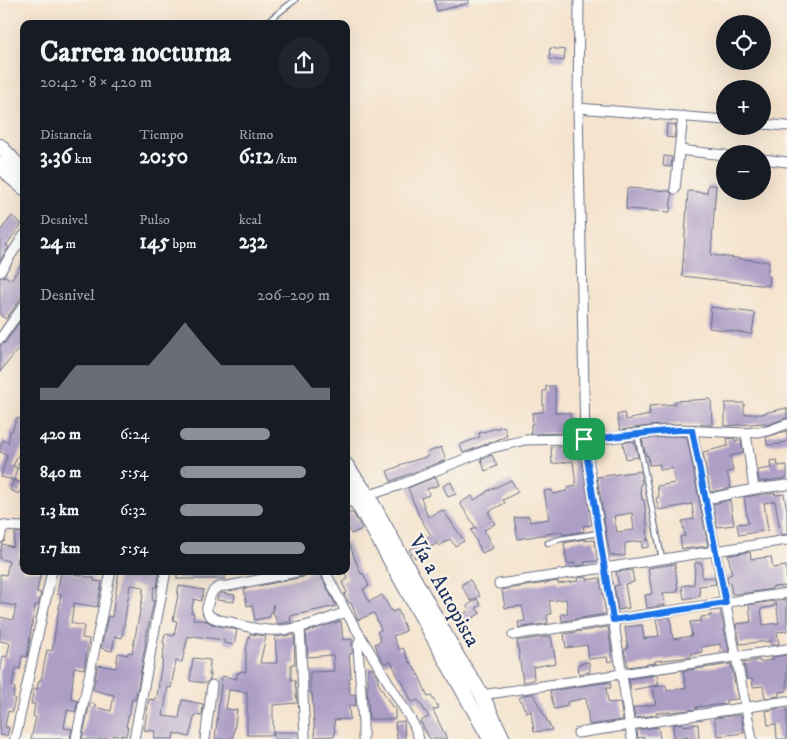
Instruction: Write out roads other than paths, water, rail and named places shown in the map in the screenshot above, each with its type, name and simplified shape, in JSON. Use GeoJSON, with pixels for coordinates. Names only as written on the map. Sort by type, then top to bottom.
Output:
{"type":"FeatureCollection","features":[{"type":"Feature","properties":{"kind":"highway"},"geometry":{"type":"LineString","coordinates":[[0,146],[20,168]]}},
{"type":"Feature","properties":{"kind":"highway"},"geometry":{"type":"LineString","coordinates":[[0,164],[20,184]]}},
{"type":"Feature","properties":{"kind":"highway","name":"Vía a Autopista"},"geometry":{"type":"LineString","coordinates":[[350,478],[357,500],[490,739]]}},
{"type":"Feature","properties":{"kind":"highway","name":"Vía a Autopista"},"geometry":{"type":"LineString","coordinates":[[357,500],[482,695],[503,739]]}},
{"type":"Feature","properties":{"kind":"street"},"geometry":{"type":"LineString","coordinates":[[579,0],[578,108],[584,439],[632,739]]}},
{"type":"Feature","properties":{"kind":"street"},"geometry":{"type":"LineString","coordinates":[[578,108],[716,119]]}},
{"type":"Feature","properties":{"kind":"street"},"geometry":{"type":"LineString","coordinates":[[675,189],[683,116]]}},
{"type":"Feature","properties":{"kind":"street"},"geometry":{"type":"LineString","coordinates":[[771,125],[787,126]]}},
{"type":"Feature","properties":{"kind":"street"},"geometry":{"type":"LineString","coordinates":[[679,150],[716,154]]}},
{"type":"Feature","properties":{"kind":"street"},"geometry":{"type":"LineString","coordinates":[[771,161],[787,162]]}},
{"type":"Feature","properties":{"kind":"street"},"geometry":{"type":"LineString","coordinates":[[0,272],[20,242]]}},
{"type":"Feature","properties":{"kind":"street"},"geometry":{"type":"LineString","coordinates":[[0,339],[20,311]]}},
{"type":"Feature","properties":{"kind":"street"},"geometry":{"type":"LineString","coordinates":[[357,500],[492,448],[525,440],[611,438],[679,430],[746,433],[768,431],[787,424]]}},
{"type":"Feature","properties":{"kind":"street"},"geometry":{"type":"LineString","coordinates":[[692,430],[752,739]]}},
{"type":"Feature","properties":{"kind":"street"},"geometry":{"type":"LineString","coordinates":[[746,433],[754,490]]}},
{"type":"Feature","properties":{"kind":"street"},"geometry":{"type":"LineString","coordinates":[[706,499],[787,485]]}},
{"type":"Feature","properties":{"kind":"street"},"geometry":{"type":"LineString","coordinates":[[0,538],[1,525],[20,527]]}},
{"type":"Feature","properties":{"kind":"street"},"geometry":{"type":"LineString","coordinates":[[499,584],[787,540]]}},
{"type":"Feature","properties":{"kind":"street"},"geometry":{"type":"LineString","coordinates":[[15,739],[51,575]]}},
{"type":"Feature","properties":{"kind":"street"},"geometry":{"type":"LineString","coordinates":[[76,739],[110,575]]}},
{"type":"Feature","properties":{"kind":"street"},"geometry":{"type":"LineString","coordinates":[[134,739],[165,575]]}},
{"type":"Feature","properties":{"kind":"street"},"geometry":{"type":"LineString","coordinates":[[282,575],[219,587],[210,594],[206,608],[213,618],[247,627],[268,630],[311,625],[346,612]]}},
{"type":"Feature","properties":{"kind":"street"},"geometry":{"type":"LineString","coordinates":[[328,575],[346,612],[414,725],[419,739]]}},
{"type":"Feature","properties":{"kind":"street"},"geometry":{"type":"LineString","coordinates":[[513,635],[787,593]]}},
{"type":"Feature","properties":{"kind":"street"},"geometry":{"type":"LineString","coordinates":[[300,627],[305,739]]}},
{"type":"Feature","properties":{"kind":"street"},"geometry":{"type":"LineString","coordinates":[[361,637],[358,645],[364,724],[363,739]]}},
{"type":"Feature","properties":{"kind":"street"},"geometry":{"type":"LineString","coordinates":[[482,695],[787,649]]}},
{"type":"Feature","properties":{"kind":"street"},"geometry":{"type":"LineString","coordinates":[[205,739],[212,685]]}},
{"type":"Feature","properties":{"kind":"street"},"geometry":{"type":"LineString","coordinates":[[578,733],[787,701]]}},
{"type":"Feature","properties":{"kind":"lane"},"geometry":{"type":"LineString","coordinates":[[272,18],[295,0]]}},
{"type":"Feature","properties":{"kind":"lane"},"geometry":{"type":"LineString","coordinates":[[637,434],[662,559]]}},
{"type":"Feature","properties":{"kind":"lane"},"geometry":{"type":"LineString","coordinates":[[548,543],[599,533]]}}]}
